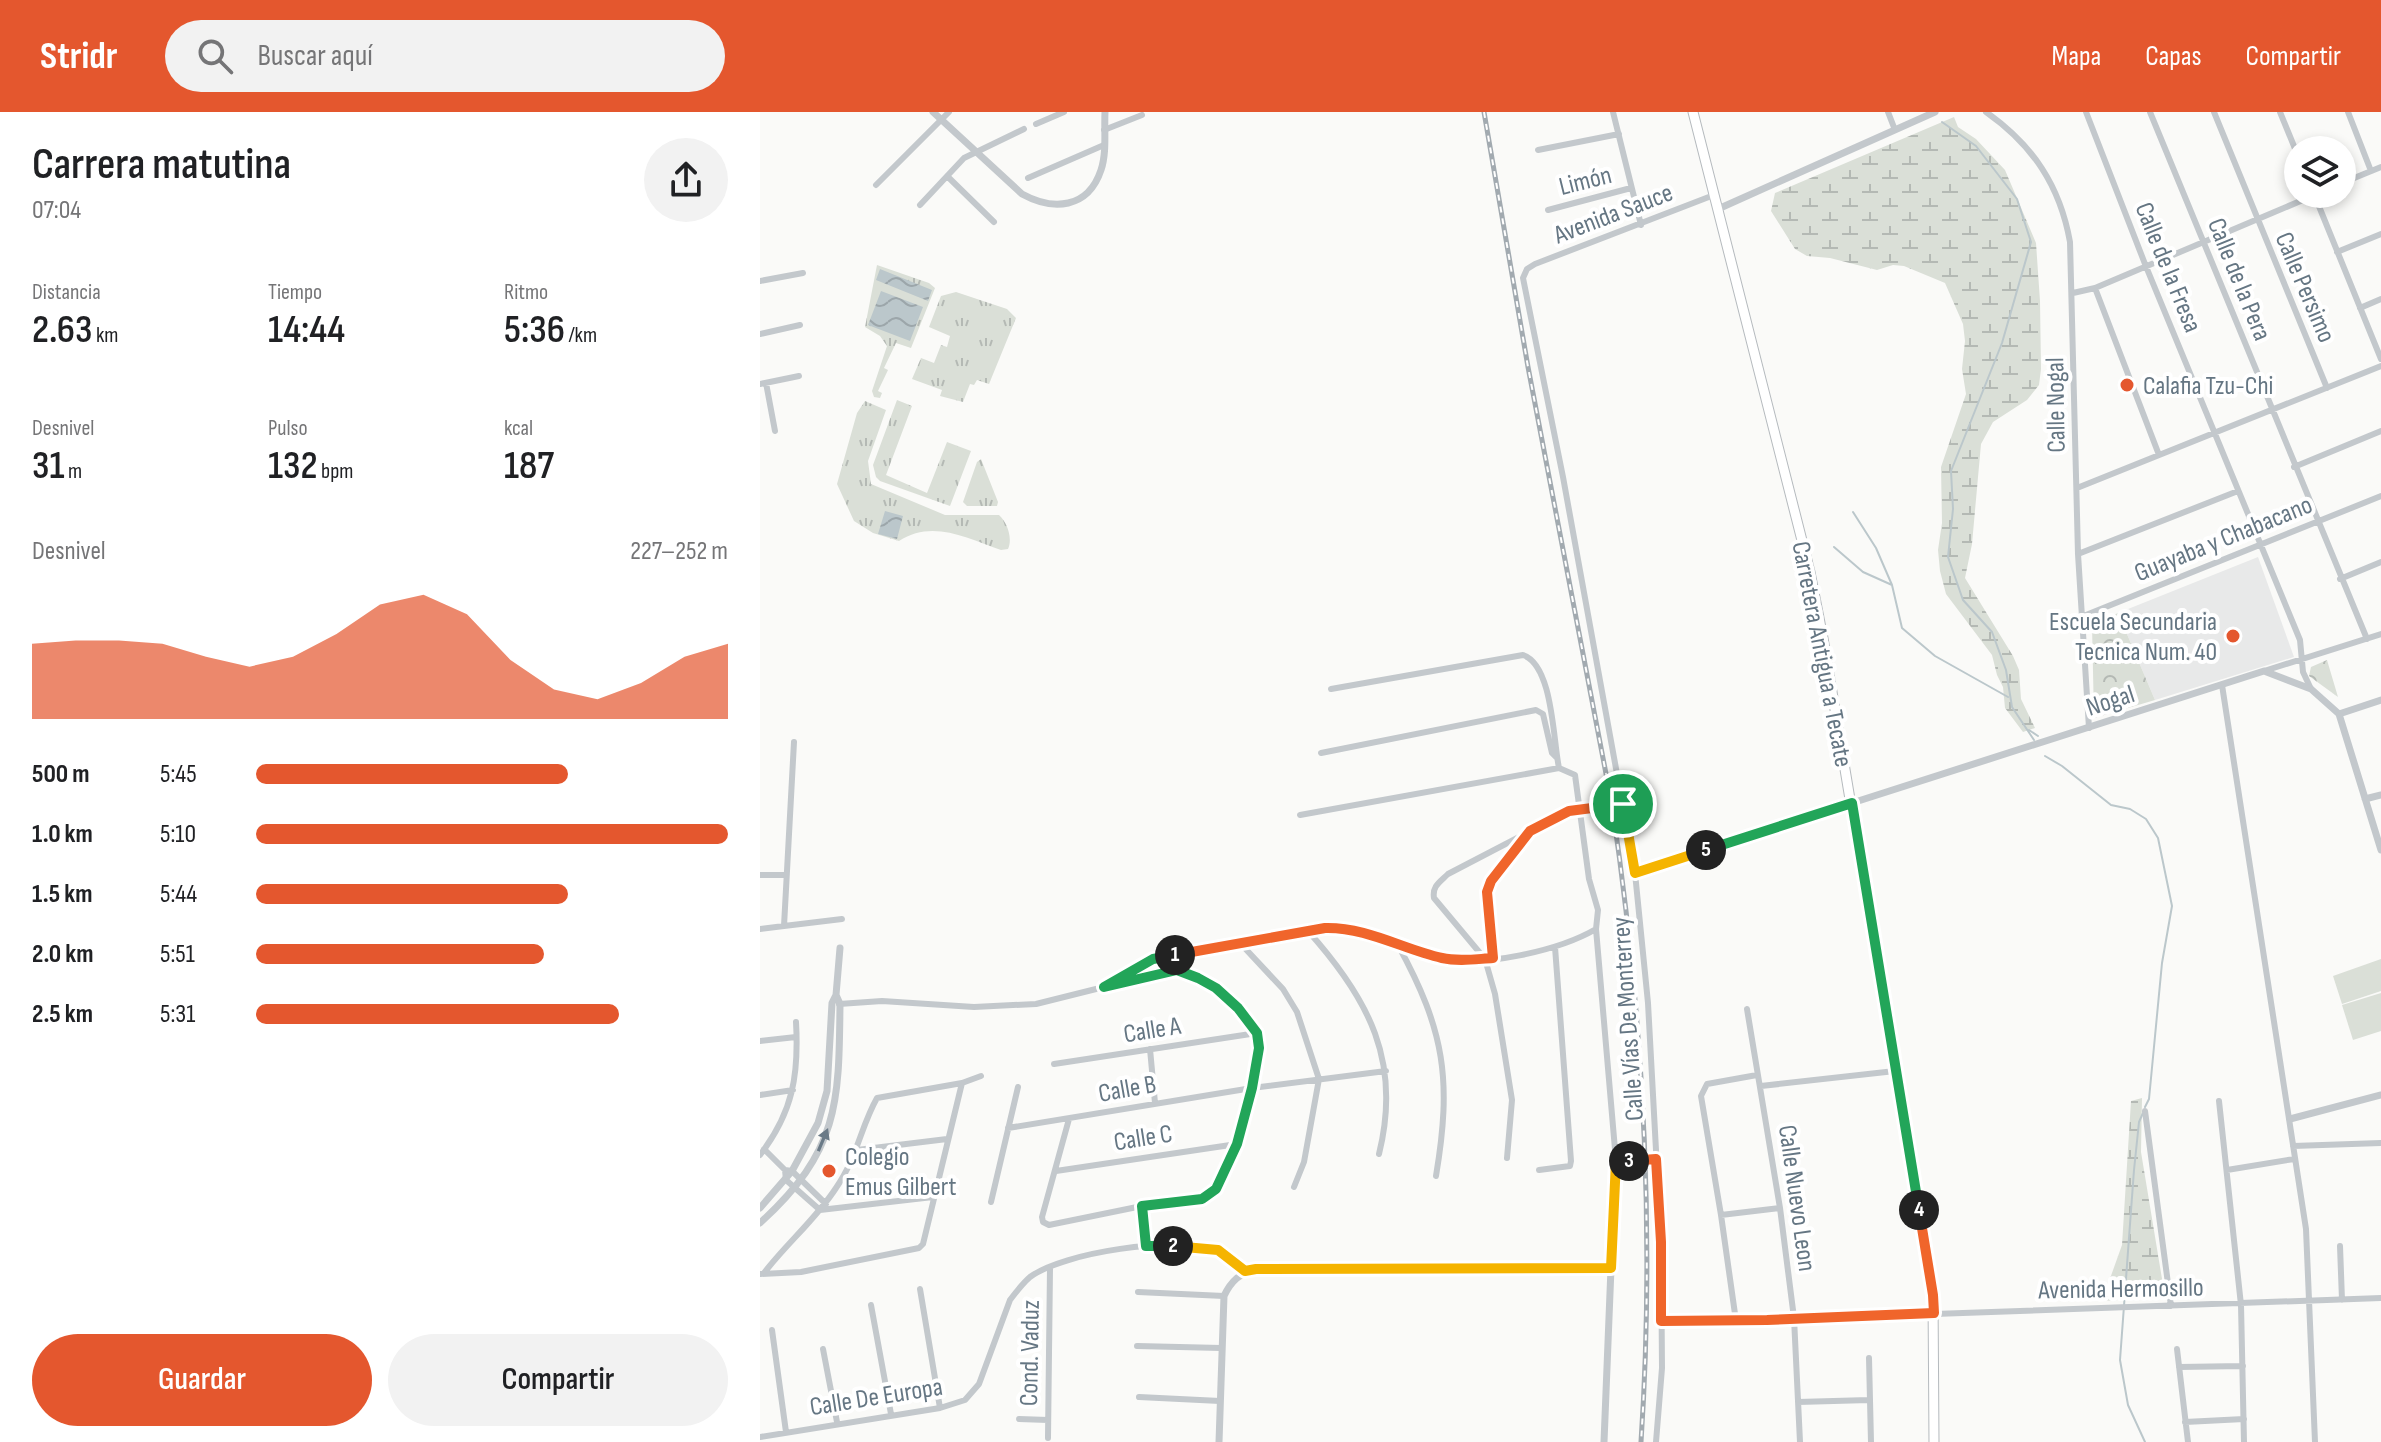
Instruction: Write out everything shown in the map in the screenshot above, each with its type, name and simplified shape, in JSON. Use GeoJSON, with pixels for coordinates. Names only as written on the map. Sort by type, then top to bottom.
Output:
{"type":"FeatureCollection","features":[{"type":"Feature","properties":{"kind":"main road","name":"Carretera Antigua a Tecate"},"geometry":{"type":"LineString","coordinates":[[1693,112],[1810,572],[1852,803],[1933,1295],[1934,1442]]}},
{"type":"Feature","properties":{"kind":"street"},"geometry":{"type":"LineString","coordinates":[[933,112],[1022,194],[1054,206],[1087,193],[1101,171],[1105,112]]}},
{"type":"Feature","properties":{"kind":"street"},"geometry":{"type":"LineString","coordinates":[[876,185],[949,112]]}},
{"type":"Feature","properties":{"kind":"street"},"geometry":{"type":"LineString","coordinates":[[1036,124],[1064,112]]}},
{"type":"Feature","properties":{"kind":"street"},"geometry":{"type":"LineString","coordinates":[[1613,112],[1641,225]]}},
{"type":"Feature","properties":{"kind":"street"},"geometry":{"type":"LineString","coordinates":[[1888,112],[1895,130]]}},
{"type":"Feature","properties":{"kind":"street"},"geometry":{"type":"LineString","coordinates":[[1718,209],[1935,112]]}},
{"type":"Feature","properties":{"kind":"street","name":"Calle Nogal"},"geometry":{"type":"LineString","coordinates":[[1986,112],[2004,124],[2031,151],[2056,191],[2065,214],[2070,242],[2078,554],[2089,728]]}},
{"type":"Feature","properties":{"kind":"street","name":"Calle de la Fresa"},"geometry":{"type":"LineString","coordinates":[[2086,112],[2145,264],[2300,640],[2303,672],[2311,689]]}},
{"type":"Feature","properties":{"kind":"street","name":"Calle de la Pera"},"geometry":{"type":"LineString","coordinates":[[2150,112],[2367,639]]}},
{"type":"Feature","properties":{"kind":"street","name":"Calle Persimo"},"geometry":{"type":"LineString","coordinates":[[2214,112],[2327,388]]}},
{"type":"Feature","properties":{"kind":"street"},"geometry":{"type":"LineString","coordinates":[[2280,112],[2290,136]]}},
{"type":"Feature","properties":{"kind":"street"},"geometry":{"type":"LineString","coordinates":[[2348,112],[2371,171]]}},
{"type":"Feature","properties":{"kind":"street"},"geometry":{"type":"LineString","coordinates":[[1104,130],[1142,115]]}},
{"type":"Feature","properties":{"kind":"street"},"geometry":{"type":"LineString","coordinates":[[920,205],[964,158],[1024,129]]}},
{"type":"Feature","properties":{"kind":"street"},"geometry":{"type":"LineString","coordinates":[[1538,150],[1619,134]]}},
{"type":"Feature","properties":{"kind":"street"},"geometry":{"type":"LineString","coordinates":[[1028,178],[1104,145]]}},
{"type":"Feature","properties":{"kind":"street"},"geometry":{"type":"LineString","coordinates":[[2356,177],[2381,167]]}},
{"type":"Feature","properties":{"kind":"street"},"geometry":{"type":"LineString","coordinates":[[947,176],[994,222]]}},
{"type":"Feature","properties":{"kind":"street","name":"Limón"},"geometry":{"type":"LineString","coordinates":[[1548,210],[1631,188]]}},
{"type":"Feature","properties":{"kind":"street","name":"Avenida Sauce"},"geometry":{"type":"LineString","coordinates":[[1527,269],[1714,195]]}},
{"type":"Feature","properties":{"kind":"street"},"geometry":{"type":"LineString","coordinates":[[2073,293],[2095,288],[2145,264],[2284,207]]}},
{"type":"Feature","properties":{"kind":"street"},"geometry":{"type":"LineString","coordinates":[[2320,208],[2381,359]]}},
{"type":"Feature","properties":{"kind":"street"},"geometry":{"type":"LineString","coordinates":[[2337,252],[2381,234]]}},
{"type":"Feature","properties":{"kind":"street","name":"Calle Vías De Monterrey"},"geometry":{"type":"LineString","coordinates":[[1527,269],[1523,278],[1563,477],[1635,873],[1648,1003],[1661,1242],[1662,1368],[1656,1442]]}},
{"type":"Feature","properties":{"kind":"street"},"geometry":{"type":"LineString","coordinates":[[760,281],[803,273]]}},
{"type":"Feature","properties":{"kind":"street"},"geometry":{"type":"LineString","coordinates":[[2095,288],[2159,455]]}},
{"type":"Feature","properties":{"kind":"street"},"geometry":{"type":"LineString","coordinates":[[2360,308],[2381,299]]}},
{"type":"Feature","properties":{"kind":"street"},"geometry":{"type":"LineString","coordinates":[[760,334],[800,325]]}},
{"type":"Feature","properties":{"kind":"street"},"geometry":{"type":"LineString","coordinates":[[2077,488],[2381,366]]}},
{"type":"Feature","properties":{"kind":"street"},"geometry":{"type":"LineString","coordinates":[[775,431],[763,384],[799,376]]}},
{"type":"Feature","properties":{"kind":"street"},"geometry":{"type":"LineString","coordinates":[[2294,467],[2381,431]]}},
{"type":"Feature","properties":{"kind":"street"},"geometry":{"type":"LineString","coordinates":[[2078,554],[2238,491]]}},
{"type":"Feature","properties":{"kind":"street","name":"Guayaba y Chabacano"},"geometry":{"type":"LineString","coordinates":[[2081,617],[2381,496]]}},
{"type":"Feature","properties":{"kind":"street"},"geometry":{"type":"LineString","coordinates":[[2340,579],[2381,562]]}},
{"type":"Feature","properties":{"kind":"street","name":"Nogal"},"geometry":{"type":"LineString","coordinates":[[1852,803],[2381,634]]}},
{"type":"Feature","properties":{"kind":"street"},"geometry":{"type":"LineString","coordinates":[[1331,689],[1523,655],[1532,658],[1537,663],[1548,696],[1559,768]]}},
{"type":"Feature","properties":{"kind":"street"},"geometry":{"type":"LineString","coordinates":[[2264,671],[2311,689],[2339,714],[2381,850]]}},
{"type":"Feature","properties":{"kind":"street"},"geometry":{"type":"LineString","coordinates":[[2222,685],[2306,1229],[2315,1442]]}},
{"type":"Feature","properties":{"kind":"street"},"geometry":{"type":"LineString","coordinates":[[2339,714],[2381,700]]}},
{"type":"Feature","properties":{"kind":"street"},"geometry":{"type":"LineString","coordinates":[[1321,753],[1536,710],[1543,714],[1552,753],[1557,758]]}},
{"type":"Feature","properties":{"kind":"street"},"geometry":{"type":"LineString","coordinates":[[784,926],[794,742]]}},
{"type":"Feature","properties":{"kind":"street"},"geometry":{"type":"LineString","coordinates":[[1300,815],[1559,768],[1575,775],[1589,879],[1598,910],[1596,929],[1616,1161],[1604,1442]]}},
{"type":"Feature","properties":{"kind":"street"},"geometry":{"type":"LineString","coordinates":[[2365,799],[2381,795]]}},
{"type":"Feature","properties":{"kind":"street"},"geometry":{"type":"LineString","coordinates":[[1635,873],[1852,803]]}},
{"type":"Feature","properties":{"kind":"street"},"geometry":{"type":"LineString","coordinates":[[1489,958],[1434,898],[1436,885],[1448,874],[1569,811],[1623,804]]}},
{"type":"Feature","properties":{"kind":"street"},"geometry":{"type":"LineString","coordinates":[[1507,1158],[1512,1100],[1489,958],[1487,892],[1491,881],[1530,831]]}},
{"type":"Feature","properties":{"kind":"street"},"geometry":{"type":"LineString","coordinates":[[760,875],[785,875]]}},
{"type":"Feature","properties":{"kind":"street"},"geometry":{"type":"LineString","coordinates":[[760,929],[842,919]]}},
{"type":"Feature","properties":{"kind":"street"},"geometry":{"type":"LineString","coordinates":[[1104,987],[1153,959],[1308,931],[1345,927],[1443,958],[1462,960],[1555,947],[1575,941],[1596,929]]}},
{"type":"Feature","properties":{"kind":"street"},"geometry":{"type":"LineString","coordinates":[[1308,931],[1341,970],[1355,994],[1370,1021],[1386,1071],[1388,1108],[1379,1154]]}},
{"type":"Feature","properties":{"kind":"street"},"geometry":{"type":"LineString","coordinates":[[1240,943],[1283,989],[1297,1012],[1319,1079],[1304,1162],[1294,1187]]}},
{"type":"Feature","properties":{"kind":"street"},"geometry":{"type":"LineString","coordinates":[[1397,944],[1425,997],[1444,1065],[1444,1129],[1436,1176]]}},
{"type":"Feature","properties":{"kind":"street"},"geometry":{"type":"LineString","coordinates":[[1539,1170],[1570,1166],[1571,1161],[1555,947]]}},
{"type":"Feature","properties":{"kind":"street"},"geometry":{"type":"LineString","coordinates":[[760,1223],[802,1181],[822,1145],[836,1105],[840,1073],[836,995],[840,948]]}},
{"type":"Feature","properties":{"kind":"street"},"geometry":{"type":"LineString","coordinates":[[836,1004],[882,1001],[974,1007],[1036,1004],[1177,970],[1216,988],[1238,1008],[1257,1033],[1259,1048],[1252,1088],[1237,1144],[1211,1195],[1049,1225],[1043,1222],[1069,1119]]}},
{"type":"Feature","properties":{"kind":"street"},"geometry":{"type":"LineString","coordinates":[[760,1208],[786,1180],[788,1170],[808,1143],[824,1104],[836,1004]]}},
{"type":"Feature","properties":{"kind":"street","name":"Calle Nuevo Leon"},"geometry":{"type":"LineString","coordinates":[[1747,1009],[1780,1208],[1794,1318],[1800,1442]]}},
{"type":"Feature","properties":{"kind":"street"},"geometry":{"type":"LineString","coordinates":[[796,1022],[793,1090],[782,1122],[762,1151],[802,1181],[827,1206]]}},
{"type":"Feature","properties":{"kind":"street","name":"Calle A"},"geometry":{"type":"LineString","coordinates":[[1054,1064],[1257,1033]]}},
{"type":"Feature","properties":{"kind":"street"},"geometry":{"type":"LineString","coordinates":[[760,1041],[796,1037]]}},
{"type":"Feature","properties":{"kind":"street"},"geometry":{"type":"LineString","coordinates":[[1150,1049],[1155,1103]]}},
{"type":"Feature","properties":{"kind":"street","name":"Calle B"},"geometry":{"type":"LineString","coordinates":[[1008,1128],[1252,1088],[1386,1071]]}},
{"type":"Feature","properties":{"kind":"street"},"geometry":{"type":"LineString","coordinates":[[1761,1086],[1895,1071]]}},
{"type":"Feature","properties":{"kind":"street"},"geometry":{"type":"LineString","coordinates":[[1736,1321],[1701,1096],[1707,1084],[1757,1075]]}},
{"type":"Feature","properties":{"kind":"street"},"geometry":{"type":"LineString","coordinates":[[827,1206],[857,1150],[877,1098],[962,1083],[981,1076]]}},
{"type":"Feature","properties":{"kind":"street"},"geometry":{"type":"LineString","coordinates":[[762,1274],[801,1272],[919,1248],[923,1244],[962,1083]]}},
{"type":"Feature","properties":{"kind":"street"},"geometry":{"type":"LineString","coordinates":[[991,1202],[1018,1087]]}},
{"type":"Feature","properties":{"kind":"street"},"geometry":{"type":"LineString","coordinates":[[760,1095],[793,1090]]}},
{"type":"Feature","properties":{"kind":"street"},"geometry":{"type":"LineString","coordinates":[[2290,1119],[2381,1095]]}},
{"type":"Feature","properties":{"kind":"street"},"geometry":{"type":"LineString","coordinates":[[2219,1101],[2241,1305],[2244,1442]]}},
{"type":"Feature","properties":{"kind":"street"},"geometry":{"type":"LineString","coordinates":[[2145,1111],[2171,1306]]}},
{"type":"Feature","properties":{"kind":"street"},"geometry":{"type":"LineString","coordinates":[[857,1150],[947,1139]]}},
{"type":"Feature","properties":{"kind":"street"},"geometry":{"type":"LineString","coordinates":[[2293,1146],[2381,1143]]}},
{"type":"Feature","properties":{"kind":"street","name":"Calle C"},"geometry":{"type":"LineString","coordinates":[[1056,1171],[1237,1144]]}},
{"type":"Feature","properties":{"kind":"street"},"geometry":{"type":"LineString","coordinates":[[1616,1161],[1656,1159]]}},
{"type":"Feature","properties":{"kind":"street"},"geometry":{"type":"LineString","coordinates":[[2227,1170],[2294,1159]]}},
{"type":"Feature","properties":{"kind":"street"},"geometry":{"type":"LineString","coordinates":[[786,1180],[820,1210]]}},
{"type":"Feature","properties":{"kind":"street"},"geometry":{"type":"LineString","coordinates":[[762,1274],[784,1247],[827,1206],[933,1197]]}},
{"type":"Feature","properties":{"kind":"street"},"geometry":{"type":"LineString","coordinates":[[1142,1206],[1146,1246]]}},
{"type":"Feature","properties":{"kind":"street"},"geometry":{"type":"LineString","coordinates":[[1721,1215],[1780,1208]]}},
{"type":"Feature","properties":{"kind":"street","name":"Calle De Europa"},"geometry":{"type":"LineString","coordinates":[[760,1437],[837,1422],[940,1408],[965,1400],[979,1384],[1010,1300],[1032,1276],[1050,1268],[1109,1251],[1184,1245],[1218,1250],[1245,1271]]}},
{"type":"Feature","properties":{"kind":"street"},"geometry":{"type":"LineString","coordinates":[[2340,1246],[2342,1300]]}},
{"type":"Feature","properties":{"kind":"street","name":"Cond. Vaduz"},"geometry":{"type":"LineString","coordinates":[[1048,1438],[1050,1268]]}},
{"type":"Feature","properties":{"kind":"street"},"geometry":{"type":"LineString","coordinates":[[1219,1442],[1224,1296],[1229,1286],[1245,1271],[1611,1268]]}},
{"type":"Feature","properties":{"kind":"street"},"geometry":{"type":"LineString","coordinates":[[920,1289],[940,1408]]}},
{"type":"Feature","properties":{"kind":"street"},"geometry":{"type":"LineString","coordinates":[[1138,1292],[1224,1296]]}},
{"type":"Feature","properties":{"kind":"street","name":"Avenida Hermosillo"},"geometry":{"type":"LineString","coordinates":[[1661,1321],[2241,1305],[2381,1298]]}},
{"type":"Feature","properties":{"kind":"street"},"geometry":{"type":"LineString","coordinates":[[871,1305],[891,1414]]}},
{"type":"Feature","properties":{"kind":"street"},"geometry":{"type":"LineString","coordinates":[[772,1330],[786,1432]]}},
{"type":"Feature","properties":{"kind":"street"},"geometry":{"type":"LineString","coordinates":[[1137,1346],[1221,1348]]}},
{"type":"Feature","properties":{"kind":"street"},"geometry":{"type":"LineString","coordinates":[[823,1349],[837,1422]]}},
{"type":"Feature","properties":{"kind":"street"},"geometry":{"type":"LineString","coordinates":[[2177,1349],[2188,1442]]}},
{"type":"Feature","properties":{"kind":"street"},"geometry":{"type":"LineString","coordinates":[[1869,1358],[1871,1442]]}},
{"type":"Feature","properties":{"kind":"street"},"geometry":{"type":"LineString","coordinates":[[2179,1367],[2243,1366]]}},
{"type":"Feature","properties":{"kind":"street"},"geometry":{"type":"LineString","coordinates":[[1139,1397],[1220,1401]]}},
{"type":"Feature","properties":{"kind":"street"},"geometry":{"type":"LineString","coordinates":[[1798,1402],[1869,1400]]}},
{"type":"Feature","properties":{"kind":"street"},"geometry":{"type":"LineString","coordinates":[[1019,1419],[1048,1420]]}},
{"type":"Feature","properties":{"kind":"street"},"geometry":{"type":"LineString","coordinates":[[2185,1422],[2244,1419]]}},
{"type":"Feature","properties":{"kind":"shaded area"},"geometry":{"type":"Polygon","coordinates":[[[2258,557],[2294,657],[2155,700],[2118,613],[2258,557]]]}},
{"type":"Feature","properties":{"kind":"green space"},"geometry":{"type":"Polygon","coordinates":[[[1954,117],[1958,127],[1976,139],[2005,170],[2036,243],[2040,301],[2039,385],[2027,400],[1993,422],[1981,444],[1972,544],[1965,578],[2019,670],[2021,699],[2035,728],[2023,732],[2005,708],[2003,687],[1992,655],[1946,594],[1940,571],[1941,467],[1966,394],[1962,369],[1963,324],[1945,283],[1904,266],[1893,265],[1877,270],[1830,258],[1807,256],[1795,249],[1771,211],[1775,193],[1954,117]]]}},
{"type":"Feature","properties":{"kind":"green space"},"geometry":{"type":"Polygon","coordinates":[[[877,265],[929,283],[935,288],[911,348],[896,343],[884,368],[888,370],[878,391],[882,393],[880,398],[874,397],[872,391],[887,346],[880,336],[865,327],[877,265]]]}},
{"type":"Feature","properties":{"kind":"green space"},"geometry":{"type":"Polygon","coordinates":[[[956,292],[1007,309],[1016,318],[989,384],[977,380],[974,385],[970,384],[963,402],[940,396],[942,390],[912,379],[921,358],[934,363],[941,345],[947,347],[950,336],[929,327],[941,296],[956,292]]]}},
{"type":"Feature","properties":{"kind":"green space"},"geometry":{"type":"Polygon","coordinates":[[[897,400],[912,406],[886,475],[927,493],[947,442],[971,451],[950,506],[876,477],[873,465],[897,400]]]}},
{"type":"Feature","properties":{"kind":"green space"},"geometry":{"type":"Polygon","coordinates":[[[865,401],[886,410],[868,461],[871,484],[945,515],[999,515],[1008,530],[1008,549],[1001,550],[937,531],[924,531],[899,541],[873,533],[854,521],[837,484],[857,413],[865,401]]]}},
{"type":"Feature","properties":{"kind":"green space"},"geometry":{"type":"Polygon","coordinates":[[[981,459],[997,506],[967,506],[963,502],[977,462],[981,459]]]}},
{"type":"Feature","properties":{"kind":"green space"},"geometry":{"type":"Polygon","coordinates":[[[2118,613],[2155,700],[2094,718],[2092,625],[2118,613]]]}},
{"type":"Feature","properties":{"kind":"green space"},"geometry":{"type":"Polygon","coordinates":[[[2327,660],[2338,697],[2309,676],[2311,667],[2327,660]]]}},
{"type":"Feature","properties":{"kind":"green space"},"geometry":{"type":"Polygon","coordinates":[[[2381,959],[2381,991],[2342,1004],[2333,976],[2381,959]]]}},
{"type":"Feature","properties":{"kind":"green space"},"geometry":{"type":"Polygon","coordinates":[[[2381,993],[2381,1031],[2353,1040],[2342,1005],[2381,993]]]}},
{"type":"Feature","properties":{"kind":"green space"},"geometry":{"type":"Polygon","coordinates":[[[2142,1098],[2141,1152],[2165,1297],[2102,1301],[2122,1245],[2131,1101],[2142,1098]]]}},
{"type":"Feature","properties":{"kind":"water"},"geometry":{"type":"Polygon","coordinates":[[[880,269],[932,290],[928,301],[876,280],[880,269]]]}},
{"type":"Feature","properties":{"kind":"water"},"geometry":{"type":"Polygon","coordinates":[[[881,291],[923,307],[910,341],[868,325],[881,291]]]}},
{"type":"Feature","properties":{"kind":"water"},"geometry":{"type":"Polygon","coordinates":[[[885,511],[903,516],[897,539],[878,534],[885,511]]]}},
{"type":"Feature","properties":{"kind":"waterway"},"geometry":{"type":"LineString","coordinates":[[1942,122],[1976,146],[2017,199],[2031,242],[2002,343],[1951,471],[1953,509],[1948,557],[1963,600],[1992,632],[2006,670],[2012,707],[2034,740]]}},
{"type":"Feature","properties":{"kind":"waterway"},"geometry":{"type":"LineString","coordinates":[[1853,512],[1876,548],[1892,585],[1902,628],[1935,656],[2008,697]]}},
{"type":"Feature","properties":{"kind":"waterway"},"geometry":{"type":"LineString","coordinates":[[1834,547],[1863,572],[1892,585]]}},
{"type":"Feature","properties":{"kind":"waterway"},"geometry":{"type":"LineString","coordinates":[[2029,730],[2038,736]]}},
{"type":"Feature","properties":{"kind":"waterway"},"geometry":{"type":"LineString","coordinates":[[2045,756],[2111,805],[2130,809],[2146,819],[2158,838],[2172,906],[2162,963],[2149,1099],[2145,1107]]}},
{"type":"Feature","properties":{"kind":"waterway"},"geometry":{"type":"LineString","coordinates":[[2143,1113],[2139,1122],[2134,1170],[2120,1360],[2128,1405],[2145,1442]]}},
{"type":"Feature","properties":{"kind":"railway"},"geometry":{"type":"LineString","coordinates":[[1484,112],[1528,367],[1612,805],[1623,884],[1638,1043],[1646,1203],[1647,1283],[1641,1442]]}},
{"type":"Feature","properties":{"kind":"place","name":"Calafia Tzu-Chi"},"geometry":{"type":"Point","coordinates":[2127,385]}},
{"type":"Feature","properties":{"kind":"place","name":"Escuela Secundaria Tecnica Num. 40"},"geometry":{"type":"Point","coordinates":[2233,636]}},
{"type":"Feature","properties":{"kind":"place","name":"Colegio Emus Gilbert"},"geometry":{"type":"Point","coordinates":[829,1171]}},
{"type":"Feature","properties":{"kind":"route"},"geometry":{"type":"LineString","coordinates":[[1852,803],[1934,1313],[1661,1321],[1661,1242],[1656,1159],[1616,1161],[1611,1268],[1245,1271],[1218,1250],[1184,1245],[1146,1246],[1142,1206],[1202,1199],[1216,1189],[1237,1144],[1252,1088],[1259,1048],[1257,1033],[1238,1008],[1216,988],[1177,970],[1104,987],[1153,959],[1325,928],[1345,927],[1363,931],[1443,958],[1493,958],[1487,892],[1491,881],[1530,831],[1569,811],[1623,804],[1635,873],[1852,803]]}}]}
